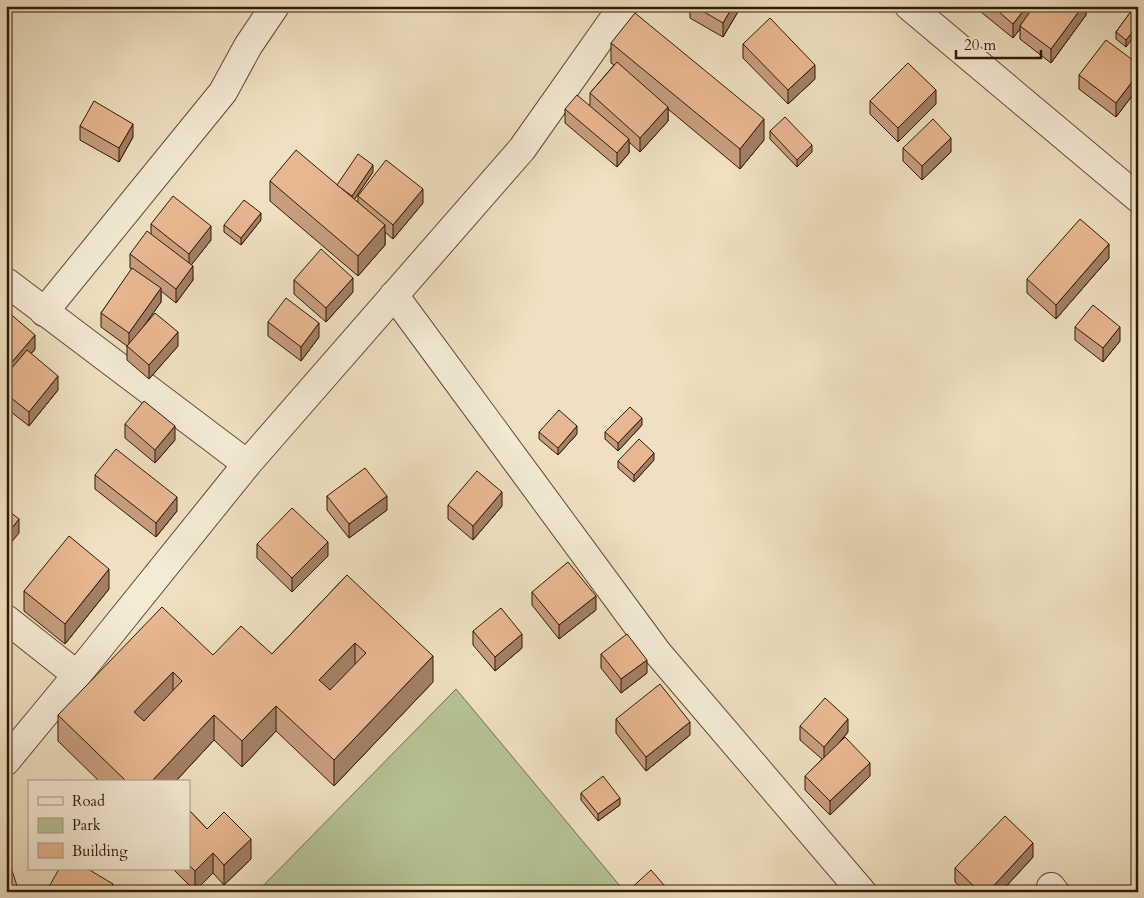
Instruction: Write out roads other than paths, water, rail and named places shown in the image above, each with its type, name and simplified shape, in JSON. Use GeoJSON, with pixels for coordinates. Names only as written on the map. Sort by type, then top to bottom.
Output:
{"type":"FeatureCollection","features":[{"type":"Feature","properties":{"kind":"street"},"geometry":{"type":"LineString","coordinates":[[44,312],[223,92],[248,46],[275,6]]}},
{"type":"Feature","properties":{"kind":"street"},"geometry":{"type":"LineString","coordinates":[[6,761],[247,464],[522,149],[623,6]]}},
{"type":"Feature","properties":{"kind":"street"},"geometry":{"type":"LineString","coordinates":[[909,6],[1138,198]]}},
{"type":"Feature","properties":{"kind":"street"},"geometry":{"type":"LineString","coordinates":[[6,282],[247,464]]}},
{"type":"Feature","properties":{"kind":"street"},"geometry":{"type":"LineString","coordinates":[[394,296],[657,652],[862,892]]}},
{"type":"Feature","properties":{"kind":"street"},"geometry":{"type":"LineString","coordinates":[[6,619],[77,675]]}}]}
